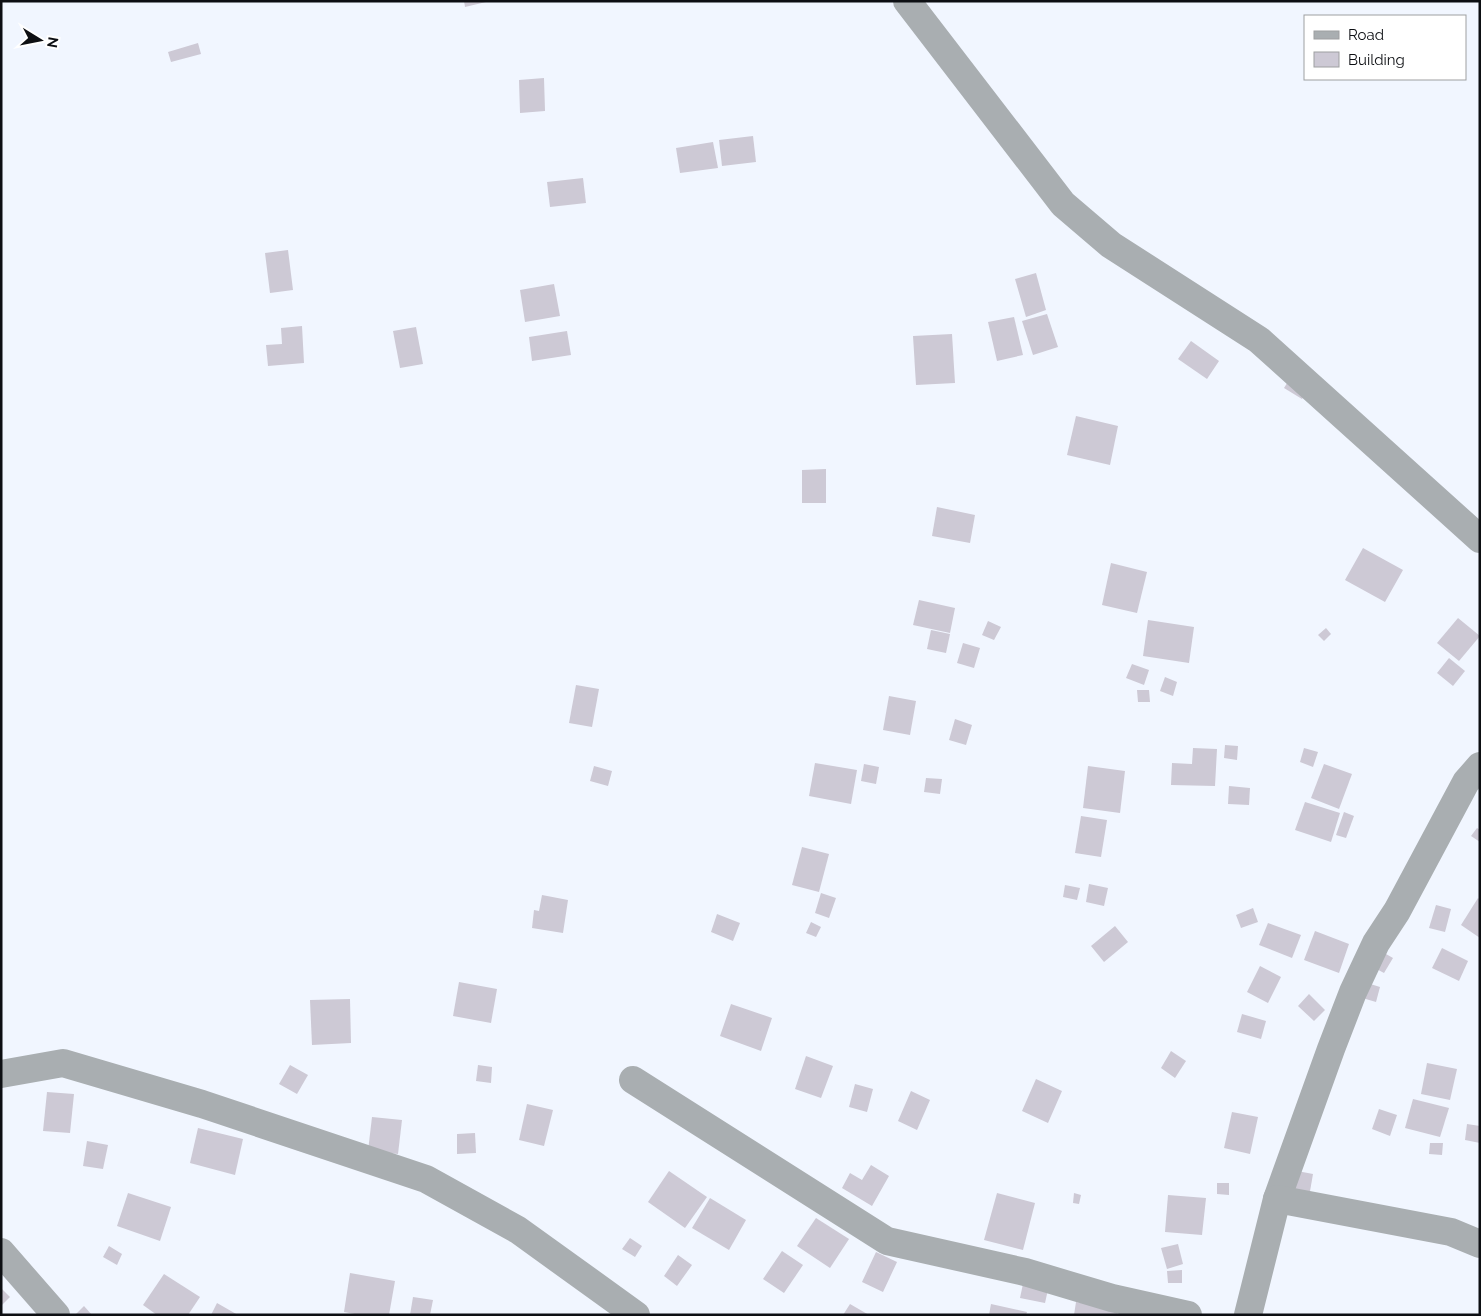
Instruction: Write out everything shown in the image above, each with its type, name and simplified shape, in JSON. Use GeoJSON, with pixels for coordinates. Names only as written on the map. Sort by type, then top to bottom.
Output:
{"type":"FeatureCollection","features":[{"type":"Feature","properties":{"kind":"street"},"geometry":{"type":"LineString","coordinates":[[907,1],[1063,204],[1111,246],[1259,340],[1480,539]]}},
{"type":"Feature","properties":{"kind":"street"},"geometry":{"type":"LineString","coordinates":[[1248,1315],[1277,1200],[1353,992],[1376,943],[1397,911],[1466,782],[1480,766]]}},
{"type":"Feature","properties":{"kind":"street"},"geometry":{"type":"LineString","coordinates":[[1,1074],[63,1063],[202,1104],[426,1179],[518,1230],[636,1315]]}},
{"type":"Feature","properties":{"kind":"street"},"geometry":{"type":"LineString","coordinates":[[633,1080],[887,1241],[1025,1272],[1112,1298],[1188,1315]]}},
{"type":"Feature","properties":{"kind":"street"},"geometry":{"type":"LineString","coordinates":[[1277,1200],[1451,1232],[1480,1244]]}},
{"type":"Feature","properties":{"kind":"street"},"geometry":{"type":"LineString","coordinates":[[1,1252],[56,1315]]}},
{"type":"Feature","properties":{"kind":"building"},"geometry":{"type":"Polygon","coordinates":[[[464,1],[486,1],[486,2],[465,7],[464,1]]]}},
{"type":"Feature","properties":{"kind":"building"},"geometry":{"type":"Polygon","coordinates":[[[198,43],[201,54],[171,62],[168,52],[198,43]]]}},
{"type":"Feature","properties":{"kind":"building"},"geometry":{"type":"Polygon","coordinates":[[[544,78],[545,111],[520,113],[519,80],[544,78]]]}},
{"type":"Feature","properties":{"kind":"building"},"geometry":{"type":"Polygon","coordinates":[[[753,136],[756,162],[722,166],[719,140],[753,136]]]}},
{"type":"Feature","properties":{"kind":"building"},"geometry":{"type":"Polygon","coordinates":[[[713,142],[718,168],[680,173],[676,148],[713,142]]]}},
{"type":"Feature","properties":{"kind":"building"},"geometry":{"type":"Polygon","coordinates":[[[583,178],[586,203],[550,207],[547,182],[583,178]]]}},
{"type":"Feature","properties":{"kind":"building"},"geometry":{"type":"Polygon","coordinates":[[[288,250],[293,290],[270,293],[265,253],[288,250]]]}},
{"type":"Feature","properties":{"kind":"building"},"geometry":{"type":"Polygon","coordinates":[[[1036,273],[1046,310],[1026,317],[1015,279],[1036,273]]]}},
{"type":"Feature","properties":{"kind":"building"},"geometry":{"type":"Polygon","coordinates":[[[554,284],[560,316],[525,322],[520,290],[554,284]]]}},
{"type":"Feature","properties":{"kind":"building"},"geometry":{"type":"Polygon","coordinates":[[[1047,314],[1058,347],[1033,355],[1022,321],[1047,314]]]}},
{"type":"Feature","properties":{"kind":"building"},"geometry":{"type":"Polygon","coordinates":[[[1014,317],[1023,355],[997,361],[988,322],[1014,317]]]}},
{"type":"Feature","properties":{"kind":"building"},"geometry":{"type":"Polygon","coordinates":[[[302,326],[304,363],[268,366],[266,345],[282,344],[281,328],[302,326]]]}},
{"type":"Feature","properties":{"kind":"building"},"geometry":{"type":"Polygon","coordinates":[[[416,327],[423,364],[400,368],[393,331],[416,327]]]}},
{"type":"Feature","properties":{"kind":"building"},"geometry":{"type":"Polygon","coordinates":[[[567,331],[571,355],[532,361],[529,337],[567,331]]]}},
{"type":"Feature","properties":{"kind":"building"},"geometry":{"type":"Polygon","coordinates":[[[952,334],[955,383],[916,385],[913,336],[952,334]]]}},
{"type":"Feature","properties":{"kind":"building"},"geometry":{"type":"Polygon","coordinates":[[[1191,341],[1219,361],[1207,379],[1178,359],[1191,341]]]}},
{"type":"Feature","properties":{"kind":"building"},"geometry":{"type":"Polygon","coordinates":[[[1292,375],[1309,387],[1302,399],[1284,388],[1292,375]]]}},
{"type":"Feature","properties":{"kind":"building"},"geometry":{"type":"Polygon","coordinates":[[[1076,416],[1118,426],[1110,465],[1067,455],[1076,416]]]}},
{"type":"Feature","properties":{"kind":"building"},"geometry":{"type":"Polygon","coordinates":[[[826,469],[826,503],[802,503],[802,470],[826,469]]]}},
{"type":"Feature","properties":{"kind":"building"},"geometry":{"type":"Polygon","coordinates":[[[937,507],[975,515],[970,543],[932,536],[937,507]]]}},
{"type":"Feature","properties":{"kind":"building"},"geometry":{"type":"Polygon","coordinates":[[[1363,548],[1403,570],[1385,602],[1345,580],[1363,548]]]}},
{"type":"Feature","properties":{"kind":"building"},"geometry":{"type":"Polygon","coordinates":[[[1111,563],[1147,572],[1137,613],[1102,605],[1111,563]]]}},
{"type":"Feature","properties":{"kind":"building"},"geometry":{"type":"Polygon","coordinates":[[[919,600],[955,608],[950,633],[913,625],[919,600]]]}},
{"type":"Feature","properties":{"kind":"building"},"geometry":{"type":"Polygon","coordinates":[[[1458,618],[1480,636],[1459,661],[1437,643],[1458,618]]]}},
{"type":"Feature","properties":{"kind":"building"},"geometry":{"type":"Polygon","coordinates":[[[1148,620],[1194,627],[1189,663],[1143,656],[1148,620]]]}},
{"type":"Feature","properties":{"kind":"building"},"geometry":{"type":"Polygon","coordinates":[[[988,621],[1001,627],[994,640],[982,635],[988,621]]]}},
{"type":"Feature","properties":{"kind":"building"},"geometry":{"type":"Polygon","coordinates":[[[1326,628],[1331,634],[1324,641],[1318,635],[1326,628]]]}},
{"type":"Feature","properties":{"kind":"building"},"geometry":{"type":"Polygon","coordinates":[[[931,630],[950,634],[946,653],[927,649],[931,630]]]}},
{"type":"Feature","properties":{"kind":"building"},"geometry":{"type":"Polygon","coordinates":[[[963,643],[980,648],[974,668],[957,663],[963,643]]]}},
{"type":"Feature","properties":{"kind":"building"},"geometry":{"type":"Polygon","coordinates":[[[1449,658],[1465,671],[1453,686],[1437,673],[1449,658]]]}},
{"type":"Feature","properties":{"kind":"building"},"geometry":{"type":"Polygon","coordinates":[[[1132,664],[1149,670],[1144,685],[1126,678],[1132,664]]]}},
{"type":"Feature","properties":{"kind":"building"},"geometry":{"type":"Polygon","coordinates":[[[1165,677],[1177,682],[1173,696],[1160,691],[1165,677]]]}},
{"type":"Feature","properties":{"kind":"building"},"geometry":{"type":"Polygon","coordinates":[[[576,685],[599,689],[592,727],[569,723],[576,685]]]}},
{"type":"Feature","properties":{"kind":"building"},"geometry":{"type":"Polygon","coordinates":[[[1137,690],[1149,690],[1150,702],[1138,702],[1137,690]]]}},
{"type":"Feature","properties":{"kind":"building"},"geometry":{"type":"Polygon","coordinates":[[[889,696],[916,701],[910,735],[883,730],[889,696]]]}},
{"type":"Feature","properties":{"kind":"building"},"geometry":{"type":"Polygon","coordinates":[[[955,719],[972,725],[966,745],[949,740],[955,719]]]}},
{"type":"Feature","properties":{"kind":"building"},"geometry":{"type":"Polygon","coordinates":[[[1225,745],[1238,746],[1237,760],[1224,758],[1225,745]]]}},
{"type":"Feature","properties":{"kind":"building"},"geometry":{"type":"Polygon","coordinates":[[[1193,748],[1217,749],[1215,786],[1171,785],[1172,763],[1192,764],[1193,748]]]}},
{"type":"Feature","properties":{"kind":"building"},"geometry":{"type":"Polygon","coordinates":[[[1304,748],[1318,752],[1313,767],[1300,762],[1304,748]]]}},
{"type":"Feature","properties":{"kind":"building"},"geometry":{"type":"Polygon","coordinates":[[[815,763],[857,770],[851,804],[809,796],[815,763]]]}},
{"type":"Feature","properties":{"kind":"building"},"geometry":{"type":"Polygon","coordinates":[[[864,764],[879,767],[876,784],[861,781],[864,764]]]}},
{"type":"Feature","properties":{"kind":"building"},"geometry":{"type":"Polygon","coordinates":[[[1324,764],[1352,774],[1339,809],[1311,798],[1324,764]]]}},
{"type":"Feature","properties":{"kind":"building"},"geometry":{"type":"Polygon","coordinates":[[[594,766],[612,771],[608,786],[590,781],[594,766]]]}},
{"type":"Feature","properties":{"kind":"building"},"geometry":{"type":"Polygon","coordinates":[[[1088,766],[1125,771],[1120,813],[1083,808],[1088,766]]]}},
{"type":"Feature","properties":{"kind":"building"},"geometry":{"type":"Polygon","coordinates":[[[926,778],[942,779],[940,794],[924,792],[926,778]]]}},
{"type":"Feature","properties":{"kind":"building"},"geometry":{"type":"Polygon","coordinates":[[[1229,786],[1250,788],[1249,805],[1228,804],[1229,786]]]}},
{"type":"Feature","properties":{"kind":"building"},"geometry":{"type":"Polygon","coordinates":[[[1305,802],[1340,813],[1331,842],[1295,830],[1305,802]]]}},
{"type":"Feature","properties":{"kind":"building"},"geometry":{"type":"Polygon","coordinates":[[[1344,812],[1354,816],[1346,838],[1336,835],[1344,812]]]}},
{"type":"Feature","properties":{"kind":"building"},"geometry":{"type":"Polygon","coordinates":[[[1081,816],[1107,820],[1101,857],[1075,853],[1081,816]]]}},
{"type":"Feature","properties":{"kind":"building"},"geometry":{"type":"Polygon","coordinates":[[[1477,828],[1480,830],[1480,842],[1471,836],[1477,828]]]}},
{"type":"Feature","properties":{"kind":"building"},"geometry":{"type":"Polygon","coordinates":[[[802,847],[829,854],[819,892],[792,885],[802,847]]]}},
{"type":"Feature","properties":{"kind":"building"},"geometry":{"type":"Polygon","coordinates":[[[1089,884],[1108,888],[1104,906],[1086,902],[1089,884]]]}},
{"type":"Feature","properties":{"kind":"building"},"geometry":{"type":"Polygon","coordinates":[[[1065,885],[1080,888],[1077,900],[1063,897],[1065,885]]]}},
{"type":"Feature","properties":{"kind":"building"},"geometry":{"type":"Polygon","coordinates":[[[821,893],[836,898],[829,918],[815,913],[821,893]]]}},
{"type":"Feature","properties":{"kind":"building"},"geometry":{"type":"Polygon","coordinates":[[[542,895],[568,900],[563,933],[532,928],[534,910],[539,911],[542,895]]]}},
{"type":"Feature","properties":{"kind":"building"},"geometry":{"type":"Polygon","coordinates":[[[1478,898],[1480,900],[1480,938],[1461,925],[1478,898]]]}},
{"type":"Feature","properties":{"kind":"building"},"geometry":{"type":"Polygon","coordinates":[[[1436,905],[1451,909],[1445,932],[1429,928],[1436,905]]]}},
{"type":"Feature","properties":{"kind":"building"},"geometry":{"type":"Polygon","coordinates":[[[1253,908],[1258,922],[1241,928],[1236,915],[1253,908]]]}},
{"type":"Feature","properties":{"kind":"building"},"geometry":{"type":"Polygon","coordinates":[[[717,914],[740,923],[733,941],[711,932],[717,914]]]}},
{"type":"Feature","properties":{"kind":"building"},"geometry":{"type":"Polygon","coordinates":[[[811,922],[821,927],[816,937],[806,933],[811,922]]]}},
{"type":"Feature","properties":{"kind":"building"},"geometry":{"type":"Polygon","coordinates":[[[1268,923],[1301,935],[1292,958],[1259,945],[1268,923]]]}},
{"type":"Feature","properties":{"kind":"building"},"geometry":{"type":"Polygon","coordinates":[[[1115,926],[1128,942],[1104,962],[1091,946],[1115,926]]]}},
{"type":"Feature","properties":{"kind":"building"},"geometry":{"type":"Polygon","coordinates":[[[1315,931],[1349,944],[1339,973],[1304,960],[1315,931]]]}},
{"type":"Feature","properties":{"kind":"building"},"geometry":{"type":"Polygon","coordinates":[[[1442,948],[1468,961],[1459,981],[1432,968],[1442,948]]]}},
{"type":"Feature","properties":{"kind":"building"},"geometry":{"type":"Polygon","coordinates":[[[1379,950],[1393,958],[1384,973],[1371,966],[1379,950]]]}},
{"type":"Feature","properties":{"kind":"building"},"geometry":{"type":"Polygon","coordinates":[[[1260,966],[1281,977],[1268,1003],[1247,992],[1260,966]]]}},
{"type":"Feature","properties":{"kind":"building"},"geometry":{"type":"Polygon","coordinates":[[[459,982],[497,989],[491,1023],[453,1016],[459,982]]]}},
{"type":"Feature","properties":{"kind":"building"},"geometry":{"type":"Polygon","coordinates":[[[1364,982],[1380,987],[1376,1002],[1359,997],[1364,982]]]}},
{"type":"Feature","properties":{"kind":"building"},"geometry":{"type":"Polygon","coordinates":[[[1309,994],[1325,1010],[1314,1021],[1298,1006],[1309,994]]]}},
{"type":"Feature","properties":{"kind":"building"},"geometry":{"type":"Polygon","coordinates":[[[350,999],[351,1043],[312,1045],[310,1000],[350,999]]]}},
{"type":"Feature","properties":{"kind":"building"},"geometry":{"type":"Polygon","coordinates":[[[731,1004],[772,1018],[761,1051],[720,1036],[731,1004]]]}},
{"type":"Feature","properties":{"kind":"building"},"geometry":{"type":"Polygon","coordinates":[[[1242,1014],[1266,1021],[1261,1039],[1237,1032],[1242,1014]]]}},
{"type":"Feature","properties":{"kind":"building"},"geometry":{"type":"Polygon","coordinates":[[[1171,1051],[1186,1061],[1175,1078],[1161,1068],[1171,1051]]]}},
{"type":"Feature","properties":{"kind":"building"},"geometry":{"type":"Polygon","coordinates":[[[806,1056],[833,1066],[821,1098],[795,1089],[806,1056]]]}},
{"type":"Feature","properties":{"kind":"building"},"geometry":{"type":"Polygon","coordinates":[[[1427,1063],[1457,1069],[1450,1100],[1421,1094],[1427,1063]]]}},
{"type":"Feature","properties":{"kind":"building"},"geometry":{"type":"Polygon","coordinates":[[[290,1065],[308,1075],[297,1094],[279,1084],[290,1065]]]}},
{"type":"Feature","properties":{"kind":"building"},"geometry":{"type":"Polygon","coordinates":[[[478,1065],[492,1067],[491,1083],[476,1081],[478,1065]]]}},
{"type":"Feature","properties":{"kind":"building"},"geometry":{"type":"Polygon","coordinates":[[[1036,1079],[1062,1091],[1048,1123],[1022,1111],[1036,1079]]]}},
{"type":"Feature","properties":{"kind":"building"},"geometry":{"type":"Polygon","coordinates":[[[855,1084],[873,1089],[867,1112],[849,1107],[855,1084]]]}},
{"type":"Feature","properties":{"kind":"building"},"geometry":{"type":"Polygon","coordinates":[[[911,1091],[930,1100],[917,1130],[898,1121],[911,1091]]]}},
{"type":"Feature","properties":{"kind":"building"},"geometry":{"type":"Polygon","coordinates":[[[47,1092],[74,1094],[70,1133],[43,1131],[47,1092]]]}},
{"type":"Feature","properties":{"kind":"building"},"geometry":{"type":"Polygon","coordinates":[[[1413,1099],[1449,1108],[1440,1137],[1405,1128],[1413,1099]]]}},
{"type":"Feature","properties":{"kind":"building"},"geometry":{"type":"Polygon","coordinates":[[[527,1104],[553,1110],[544,1146],[519,1140],[527,1104]]]}},
{"type":"Feature","properties":{"kind":"building"},"geometry":{"type":"Polygon","coordinates":[[[1379,1109],[1397,1115],[1390,1136],[1372,1129],[1379,1109]]]}},
{"type":"Feature","properties":{"kind":"building"},"geometry":{"type":"Polygon","coordinates":[[[1232,1112],[1258,1117],[1250,1154],[1224,1148],[1232,1112]]]}},
{"type":"Feature","properties":{"kind":"building"},"geometry":{"type":"Polygon","coordinates":[[[372,1117],[402,1120],[398,1154],[368,1151],[372,1117]]]}},
{"type":"Feature","properties":{"kind":"building"},"geometry":{"type":"Polygon","coordinates":[[[1467,1124],[1480,1126],[1480,1143],[1465,1140],[1467,1124]]]}},
{"type":"Feature","properties":{"kind":"building"},"geometry":{"type":"Polygon","coordinates":[[[198,1128],[243,1139],[235,1175],[190,1163],[198,1128]]]}},
{"type":"Feature","properties":{"kind":"building"},"geometry":{"type":"Polygon","coordinates":[[[475,1133],[476,1153],[457,1154],[457,1134],[475,1133]]]}},
{"type":"Feature","properties":{"kind":"building"},"geometry":{"type":"Polygon","coordinates":[[[87,1141],[108,1145],[103,1169],[83,1166],[87,1141]]]}},
{"type":"Feature","properties":{"kind":"building"},"geometry":{"type":"Polygon","coordinates":[[[1430,1143],[1443,1143],[1442,1155],[1429,1154],[1430,1143]]]}},
{"type":"Feature","properties":{"kind":"building"},"geometry":{"type":"Polygon","coordinates":[[[871,1165],[889,1176],[872,1206],[842,1188],[850,1173],[862,1180],[871,1165]]]}},
{"type":"Feature","properties":{"kind":"building"},"geometry":{"type":"Polygon","coordinates":[[[1292,1170],[1313,1174],[1309,1197],[1288,1193],[1292,1170]]]}},
{"type":"Feature","properties":{"kind":"building"},"geometry":{"type":"Polygon","coordinates":[[[669,1171],[707,1197],[685,1228],[648,1202],[669,1171]]]}},
{"type":"Feature","properties":{"kind":"building"},"geometry":{"type":"Polygon","coordinates":[[[1217,1183],[1229,1183],[1229,1195],[1217,1194],[1217,1183]]]}},
{"type":"Feature","properties":{"kind":"building"},"geometry":{"type":"Polygon","coordinates":[[[128,1193],[171,1207],[160,1241],[117,1226],[128,1193]]]}},
{"type":"Feature","properties":{"kind":"building"},"geometry":{"type":"Polygon","coordinates":[[[997,1193],[1035,1203],[1023,1250],[984,1240],[997,1193]]]}},
{"type":"Feature","properties":{"kind":"building"},"geometry":{"type":"Polygon","coordinates":[[[1074,1193],[1081,1195],[1079,1204],[1073,1203],[1074,1193]]]}},
{"type":"Feature","properties":{"kind":"building"},"geometry":{"type":"Polygon","coordinates":[[[1168,1195],[1206,1198],[1202,1235],[1165,1232],[1168,1195]]]}},
{"type":"Feature","properties":{"kind":"building"},"geometry":{"type":"Polygon","coordinates":[[[710,1198],[746,1220],[729,1250],[692,1228],[710,1198]]]}},
{"type":"Feature","properties":{"kind":"building"},"geometry":{"type":"Polygon","coordinates":[[[816,1218],[849,1239],[830,1268],[797,1246],[816,1218]]]}},
{"type":"Feature","properties":{"kind":"building"},"geometry":{"type":"Polygon","coordinates":[[[630,1238],[642,1246],[635,1257],[622,1249],[630,1238]]]}},
{"type":"Feature","properties":{"kind":"building"},"geometry":{"type":"Polygon","coordinates":[[[1178,1244],[1183,1264],[1167,1269],[1161,1248],[1178,1244]]]}},
{"type":"Feature","properties":{"kind":"building"},"geometry":{"type":"Polygon","coordinates":[[[109,1246],[122,1254],[117,1265],[103,1257],[109,1246]]]}},
{"type":"Feature","properties":{"kind":"building"},"geometry":{"type":"Polygon","coordinates":[[[782,1251],[803,1265],[784,1293],[763,1279],[782,1251]]]}},
{"type":"Feature","properties":{"kind":"building"},"geometry":{"type":"Polygon","coordinates":[[[876,1252],[897,1262],[883,1292],[862,1282],[876,1252]]]}},
{"type":"Feature","properties":{"kind":"building"},"geometry":{"type":"Polygon","coordinates":[[[678,1255],[692,1265],[677,1286],[664,1276],[678,1255]]]}},
{"type":"Feature","properties":{"kind":"building"},"geometry":{"type":"Polygon","coordinates":[[[1182,1270],[1182,1283],[1168,1283],[1167,1271],[1182,1270]]]}},
{"type":"Feature","properties":{"kind":"building"},"geometry":{"type":"Polygon","coordinates":[[[350,1273],[395,1281],[389,1315],[360,1315],[344,1312],[350,1273]]]}},
{"type":"Feature","properties":{"kind":"building"},"geometry":{"type":"Polygon","coordinates":[[[164,1274],[200,1297],[188,1315],[157,1315],[143,1305],[164,1274]]]}},
{"type":"Feature","properties":{"kind":"building"},"geometry":{"type":"Polygon","coordinates":[[[1024,1279],[1049,1285],[1045,1303],[1020,1298],[1024,1279]]]}},
{"type":"Feature","properties":{"kind":"building"},"geometry":{"type":"Polygon","coordinates":[[[1,1288],[10,1297],[1,1306],[1,1288]]]}},
{"type":"Feature","properties":{"kind":"building"},"geometry":{"type":"Polygon","coordinates":[[[413,1297],[433,1300],[430,1315],[410,1315],[413,1297]]]}},
{"type":"Feature","properties":{"kind":"building"},"geometry":{"type":"Polygon","coordinates":[[[1076,1302],[1118,1309],[1117,1315],[1074,1315],[1076,1302]]]}},
{"type":"Feature","properties":{"kind":"building"},"geometry":{"type":"Polygon","coordinates":[[[217,1303],[238,1315],[211,1315],[217,1303]]]}},
{"type":"Feature","properties":{"kind":"building"},"geometry":{"type":"Polygon","coordinates":[[[850,1304],[869,1315],[843,1315],[850,1304]]]}},
{"type":"Feature","properties":{"kind":"building"},"geometry":{"type":"Polygon","coordinates":[[[991,1304],[1027,1312],[1026,1315],[989,1315],[991,1304]]]}},
{"type":"Feature","properties":{"kind":"building"},"geometry":{"type":"Polygon","coordinates":[[[84,1306],[92,1315],[75,1315],[84,1306]]]}}]}
